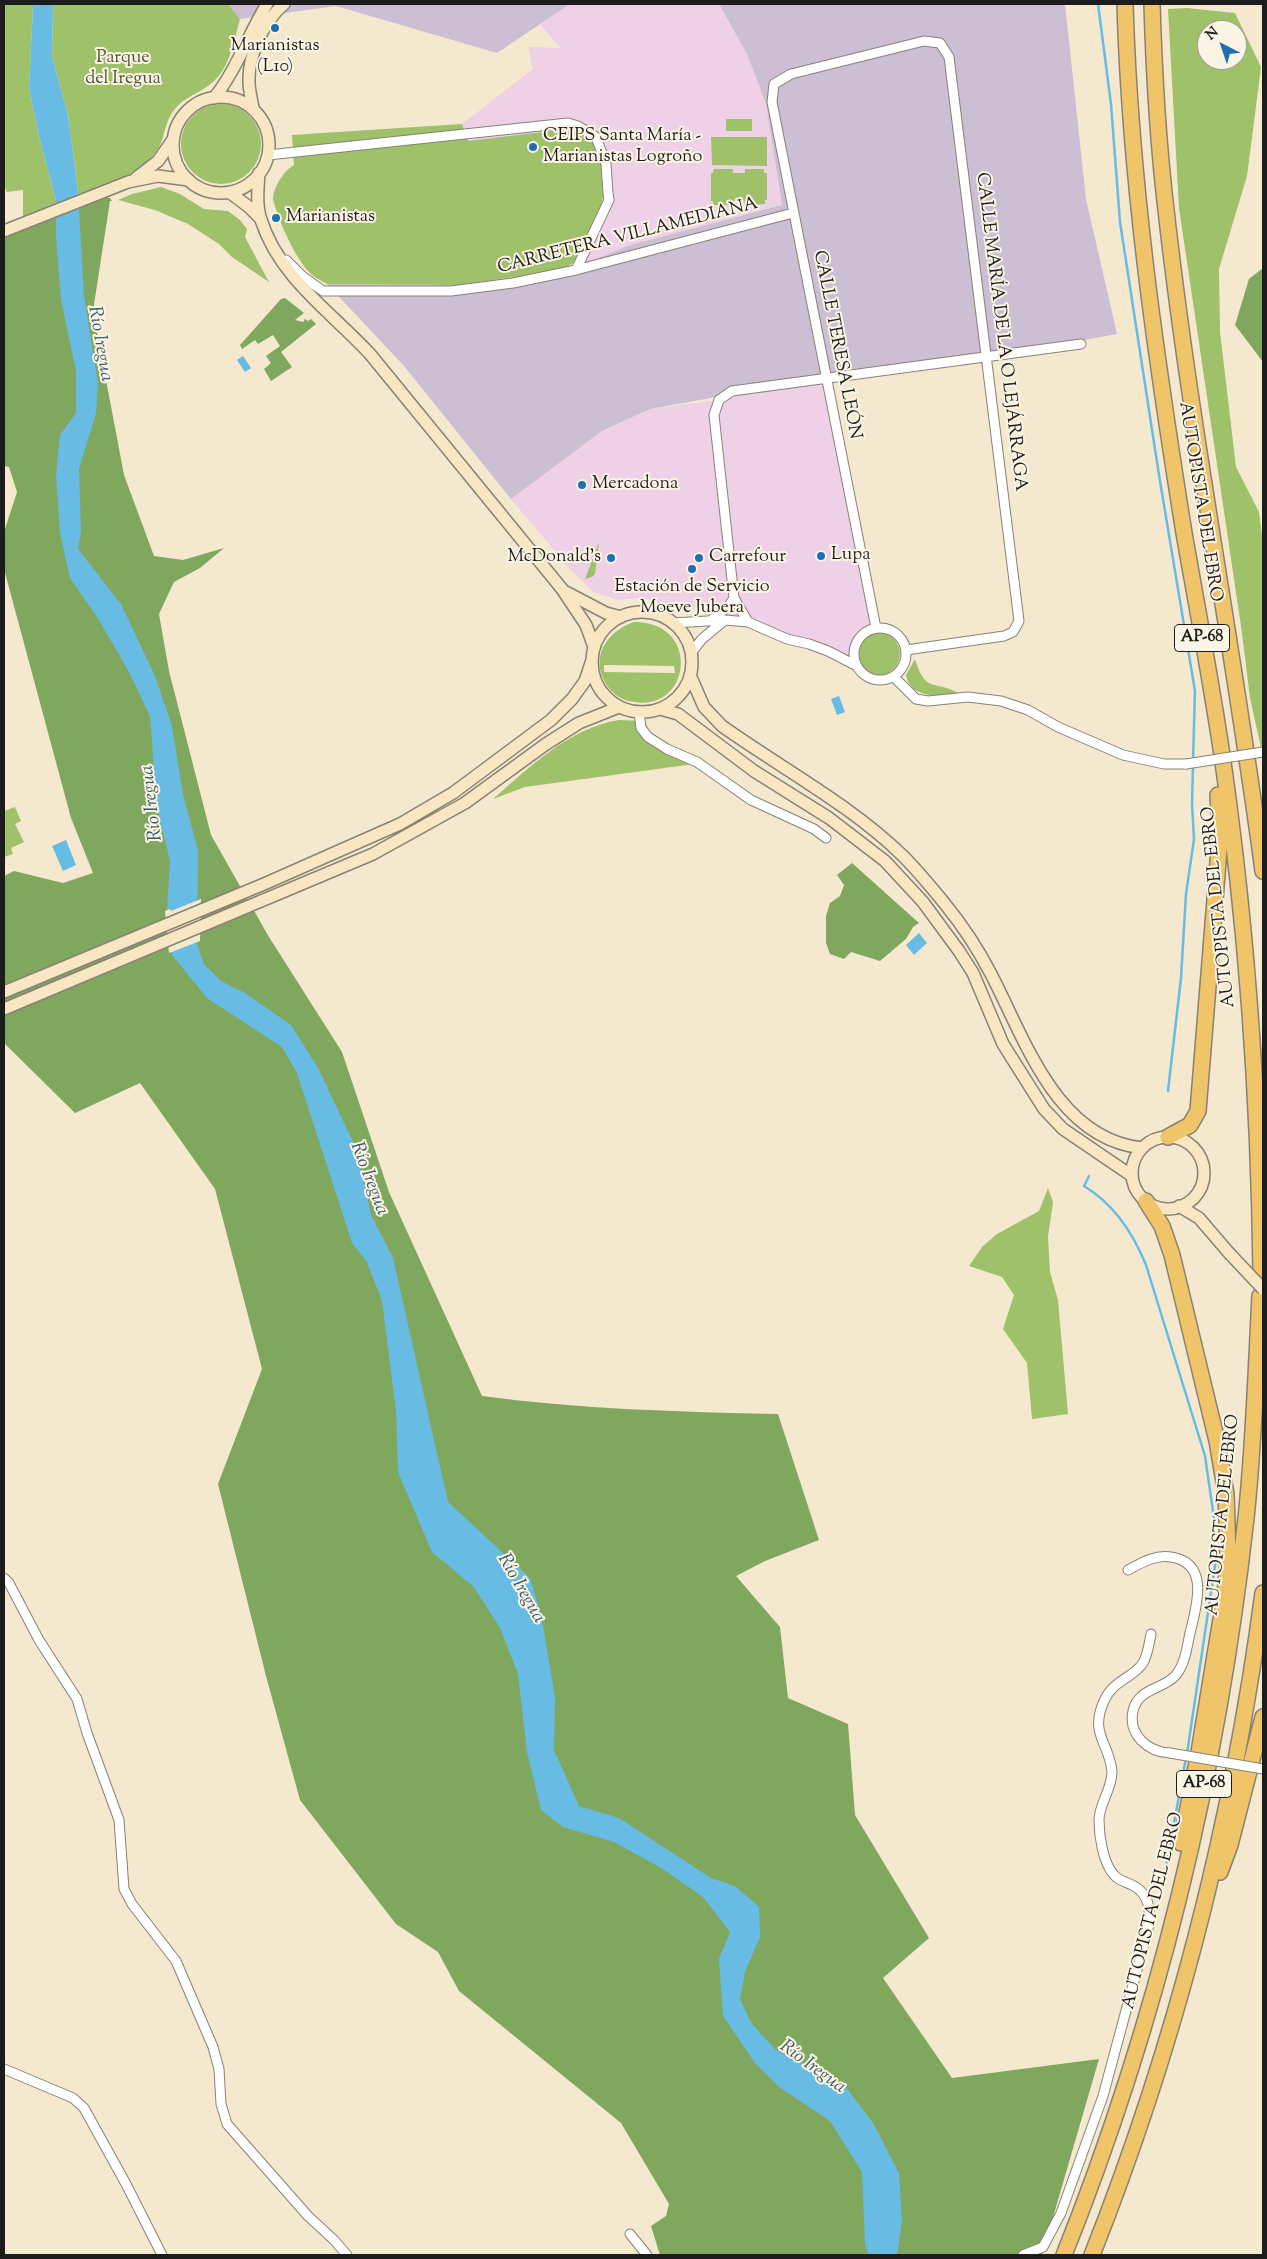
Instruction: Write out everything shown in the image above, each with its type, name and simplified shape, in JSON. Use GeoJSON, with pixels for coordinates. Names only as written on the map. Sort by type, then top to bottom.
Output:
{"type":"FeatureCollection","features":[{"type":"Feature","properties":{"kind":"highway","name":"AUTOPISTA DEL EBRO"},"geometry":{"type":"LineString","coordinates":[[1125,4],[1130,100],[1142,238],[1184,533],[1222,755],[1244,942],[1258,1126],[1261,1274]]}},
{"type":"Feature","properties":{"kind":"highway","name":"AUTOPISTA DEL EBRO"},"geometry":{"type":"LineString","coordinates":[[1152,4],[1165,208],[1187,372],[1263,872]]}},
{"type":"Feature","properties":{"kind":"highway"},"geometry":{"type":"LineString","coordinates":[[1168,1137],[1190,1125],[1198,1111],[1220,837],[1215,761],[1184,533]]}},
{"type":"Feature","properties":{"kind":"highway"},"geometry":{"type":"LineString","coordinates":[[1230,646],[1263,830]]}},
{"type":"Feature","properties":{"kind":"highway"},"geometry":{"type":"LineString","coordinates":[[1121,2097],[1191,1795],[1215,1662],[1228,1561],[1226,1494],[1215,1432],[1167,1240],[1162,1226],[1146,1201]]}},
{"type":"Feature","properties":{"kind":"highway","name":"AUTOPISTA DEL EBRO"},"geometry":{"type":"LineString","coordinates":[[1064,2255],[1121,2097],[1174,1919],[1204,1786],[1224,1676],[1246,1516],[1262,1292]]}},
{"type":"Feature","properties":{"kind":"highway","name":"AP-68"},"geometry":{"type":"LineString","coordinates":[[1092,2255],[1145,2109],[1190,1961],[1211,1876],[1241,1734],[1263,1593]]}},
{"type":"Feature","properties":{"kind":"highway"},"geometry":{"type":"LineString","coordinates":[[1145,2109],[1189,1978],[1215,1884],[1230,1845],[1263,1717]]}},
{"type":"Feature","properties":{"kind":"main road"},"geometry":{"type":"LineString","coordinates":[[214,98],[229,78],[250,31],[267,4]]}},
{"type":"Feature","properties":{"kind":"main road"},"geometry":{"type":"LineString","coordinates":[[253,109],[249,80],[252,58],[265,27],[284,4]]}},
{"type":"Feature","properties":{"kind":"main road"},"geometry":{"type":"LineString","coordinates":[[128,182],[158,176],[189,180],[209,191],[229,192],[246,186],[259,174],[268,156],[267,130],[253,109],[235,99],[214,98],[192,107],[177,126],[174,138],[176,161],[189,180]]}},
{"type":"Feature","properties":{"kind":"main road"},"geometry":{"type":"LineString","coordinates":[[4,231],[128,182],[149,170],[158,161],[174,138]]}},
{"type":"Feature","properties":{"kind":"main road"},"geometry":{"type":"LineString","coordinates":[[259,174],[258,204],[261,219],[275,249],[289,272],[307,294],[370,354],[562,589],[586,624],[594,647]]}},
{"type":"Feature","properties":{"kind":"main road"},"geometry":{"type":"LineString","coordinates":[[229,192],[261,219]]}},
{"type":"Feature","properties":{"kind":"main road"},"geometry":{"type":"LineString","coordinates":[[562,589],[606,613],[621,617]]}},
{"type":"Feature","properties":{"kind":"main road"},"geometry":{"type":"LineString","coordinates":[[4,992],[370,838],[453,793],[551,720],[572,699],[585,681],[594,647],[607,626],[621,617],[645,613],[664,618],[672,623],[684,636],[691,653],[690,675],[682,692],[660,709]]}},
{"type":"Feature","properties":{"kind":"main road"},"geometry":{"type":"LineString","coordinates":[[592,660],[596,683],[610,701],[619,707],[639,712],[660,709],[678,714],[754,771],[829,818],[885,861],[923,902],[959,951],[972,973],[1004,1044],[1044,1109],[1063,1129],[1132,1176]]}},
{"type":"Feature","properties":{"kind":"main road"},"geometry":{"type":"LineString","coordinates":[[690,675],[704,707],[722,726],[852,815],[903,856],[946,905],[968,935],[991,974],[1033,1060],[1056,1096],[1070,1111],[1105,1138],[1121,1145],[1142,1148]]}},
{"type":"Feature","properties":{"kind":"main road"},"geometry":{"type":"LineString","coordinates":[[4,1009],[373,854],[466,803],[546,744],[580,723],[619,707]]}},
{"type":"Feature","properties":{"kind":"main road"},"geometry":{"type":"LineString","coordinates":[[1168,1137],[1188,1143],[1201,1160],[1202,1181],[1193,1197],[1179,1206],[1164,1208],[1146,1201],[1137,1191],[1132,1176],[1134,1159],[1142,1148],[1154,1140],[1168,1137]]}},
{"type":"Feature","properties":{"kind":"main road"},"geometry":{"type":"LineString","coordinates":[[1193,1197],[1199,1218]]}},
{"type":"Feature","properties":{"kind":"main road"},"geometry":{"type":"LineString","coordinates":[[1179,1206],[1199,1218],[1262,1292]]}},
{"type":"Feature","properties":{"kind":"street","name":"CALLE TERESA LEÓN"},"geometry":{"type":"LineString","coordinates":[[876,628],[772,102],[774,84],[788,76],[924,41],[940,43]]}},
{"type":"Feature","properties":{"kind":"street","name":"CALLE MARÍA DE LA O LEJÁRRAGA"},"geometry":{"type":"LineString","coordinates":[[906,650],[1004,636],[1016,628],[1020,612],[948,57],[940,43]]}},
{"type":"Feature","properties":{"kind":"street"},"geometry":{"type":"LineString","coordinates":[[268,156],[568,123],[578,126],[596,137],[606,164],[609,200],[576,270]]}},
{"type":"Feature","properties":{"kind":"street","name":"CARRETERA VILLAMEDIANA"},"geometry":{"type":"LineString","coordinates":[[275,249],[302,276],[324,291],[451,292],[513,284],[576,270],[793,213]]}},
{"type":"Feature","properties":{"kind":"street"},"geometry":{"type":"LineString","coordinates":[[748,622],[734,598],[714,415],[718,400],[732,391],[1081,344]]}},
{"type":"Feature","properties":{"kind":"street"},"geometry":{"type":"LineString","coordinates":[[711,620],[729,606],[734,598]]}},
{"type":"Feature","properties":{"kind":"street"},"geometry":{"type":"LineString","coordinates":[[672,623],[711,620],[748,622],[787,639],[808,644],[841,657],[857,666]]}},
{"type":"Feature","properties":{"kind":"street"},"geometry":{"type":"LineString","coordinates":[[691,653],[702,639],[725,620]]}},
{"type":"Feature","properties":{"kind":"street"},"geometry":{"type":"LineString","coordinates":[[876,628],[892,631],[898,636],[906,650],[904,662],[898,674],[894,677],[875,680],[862,672],[854,658],[856,646],[862,636],[876,628]]}},
{"type":"Feature","properties":{"kind":"street"},"geometry":{"type":"LineString","coordinates":[[841,657],[856,646]]}},
{"type":"Feature","properties":{"kind":"street"},"geometry":{"type":"LineString","coordinates":[[894,677],[916,699],[928,701],[968,697],[1001,701],[1028,710],[1058,726],[1123,754],[1164,764],[1186,764],[1263,752]]}},
{"type":"Feature","properties":{"kind":"street"},"geometry":{"type":"LineString","coordinates":[[639,712],[641,728],[648,736],[667,749],[697,762],[752,800],[814,829],[826,838]]}},
{"type":"Feature","properties":{"kind":"street"},"geometry":{"type":"LineString","coordinates":[[1128,1570],[1147,1560],[1164,1556],[1175,1557],[1189,1565],[1197,1579],[1199,1593],[1184,1659],[1179,1671],[1168,1682],[1144,1693],[1133,1710],[1132,1725],[1136,1736],[1148,1746],[1170,1753],[1263,1770]]}},
{"type":"Feature","properties":{"kind":"street"},"geometry":{"type":"LineString","coordinates":[[4,1578],[9,1583],[39,1640],[77,1699],[87,1733],[120,1820],[124,1889],[132,1904],[176,1960],[213,2047],[219,2069],[221,2104],[227,2124],[305,2212],[347,2255]]}},
{"type":"Feature","properties":{"kind":"street"},"geometry":{"type":"LineString","coordinates":[[1023,2255],[1043,2247],[1061,2213],[1104,2096],[1148,1929],[1150,1914],[1146,1900],[1136,1887],[1114,1875],[1108,1867],[1099,1821],[1112,1775],[1111,1764],[1102,1743],[1099,1727],[1101,1709],[1108,1694],[1118,1682],[1143,1663],[1147,1655],[1151,1634]]}},
{"type":"Feature","properties":{"kind":"street"},"geometry":{"type":"LineString","coordinates":[[4,2069],[73,2098],[84,2108],[162,2255]]}},
{"type":"Feature","properties":{"kind":"street"},"geometry":{"type":"LineString","coordinates":[[630,2234],[647,2255]]}},
{"type":"Feature","properties":{"kind":"shaded area"},"geometry":{"type":"Polygon","coordinates":[[[228,4],[570,4],[497,53],[336,6],[240,19],[228,4]]]}},
{"type":"Feature","properties":{"kind":"shaded area","name":"CEIPS Santa María - Marianistas Logroño"},"geometry":{"type":"Polygon","coordinates":[[[570,4],[719,4],[747,54],[766,104],[782,205],[630,245],[586,263],[579,256],[575,262],[561,270],[459,285],[327,284],[312,275],[303,265],[295,251],[273,199],[273,191],[286,170],[294,165],[292,135],[462,124],[533,69],[528,47],[561,48],[540,25],[570,4]]]}},
{"type":"Feature","properties":{"kind":"shaded area"},"geometry":{"type":"Polygon","coordinates":[[[719,4],[1065,4],[1086,199],[1117,334],[987,358],[826,377],[650,409],[602,431],[511,499],[404,366],[327,284],[459,285],[561,270],[586,263],[630,245],[782,205],[766,104],[747,54],[719,4]]]}},
{"type":"Feature","properties":{"kind":"shaded area"},"geometry":{"type":"Polygon","coordinates":[[[826,377],[876,628],[862,636],[857,643],[854,658],[849,661],[771,633],[725,620],[734,598],[708,608],[680,609],[643,598],[617,600],[594,592],[569,568],[511,499],[602,431],[650,409],[719,400],[732,391],[826,377]]]}},
{"type":"Feature","properties":{"kind":"green space","name":"Parque del Iregua"},"geometry":{"type":"Polygon","coordinates":[[[4,4],[33,4],[29,88],[56,201],[78,192],[68,115],[52,57],[53,4],[228,4],[240,19],[231,53],[224,69],[213,82],[183,101],[173,112],[155,153],[142,166],[131,173],[136,183],[106,194],[80,210],[23,228],[23,190],[7,192],[4,186],[4,4]]]}},
{"type":"Feature","properties":{"kind":"green space"},"geometry":{"type":"Polygon","coordinates":[[[1187,8],[1235,13],[1238,20],[1197,20],[1197,70],[1247,70],[1247,38],[1261,67],[1247,176],[1219,269],[1220,332],[1236,467],[1259,512],[1263,544],[1263,748],[1261,748],[1250,698],[1179,208],[1168,9],[1187,8]]]}},
{"type":"Feature","properties":{"kind":"green space"},"geometry":{"type":"Polygon","coordinates":[[[221,104],[236,107],[249,116],[258,129],[261,144],[258,159],[249,172],[236,181],[221,184],[206,181],[193,172],[184,159],[181,144],[184,129],[193,116],[206,107],[221,104]]]}},
{"type":"Feature","properties":{"kind":"green space"},"geometry":{"type":"Polygon","coordinates":[[[726,119],[752,119],[752,131],[726,131],[726,119]]]}},
{"type":"Feature","properties":{"kind":"green space"},"geometry":{"type":"Polygon","coordinates":[[[462,124],[468,141],[568,129],[592,140],[599,149],[602,158],[603,196],[599,215],[575,262],[561,270],[459,285],[327,284],[310,273],[288,238],[273,199],[275,189],[280,180],[286,171],[294,165],[292,135],[462,124]]]}},
{"type":"Feature","properties":{"kind":"green space"},"geometry":{"type":"Polygon","coordinates":[[[711,137],[767,137],[767,166],[712,165],[711,137]]]}},
{"type":"Feature","properties":{"kind":"green space"},"geometry":{"type":"Polygon","coordinates":[[[714,169],[733,169],[733,173],[745,173],[745,169],[764,169],[764,173],[767,173],[767,200],[765,200],[765,204],[745,205],[744,200],[733,201],[732,205],[713,205],[713,201],[711,201],[711,173],[713,173],[714,169]]]}},
{"type":"Feature","properties":{"kind":"green space"},"geometry":{"type":"Polygon","coordinates":[[[161,187],[180,194],[204,209],[228,211],[240,220],[247,229],[245,237],[269,282],[232,257],[219,244],[188,224],[155,210],[118,200],[132,194],[161,187]]]}},
{"type":"Feature","properties":{"kind":"green space"},"geometry":{"type":"Polygon","coordinates":[[[103,197],[110,198],[112,201],[110,201],[93,311],[124,475],[154,556],[183,560],[224,548],[200,568],[174,582],[159,614],[169,671],[211,835],[269,937],[342,1052],[389,1192],[482,1396],[593,1407],[778,1414],[819,1540],[765,1561],[736,1576],[780,1627],[788,1698],[848,1724],[855,1815],[929,1938],[883,1978],[952,2078],[1099,2059],[1042,2255],[660,2255],[651,2226],[666,2216],[669,2204],[621,2123],[459,1991],[438,1952],[396,1924],[300,1800],[266,1676],[218,1484],[262,1369],[215,1189],[140,1083],[75,1113],[4,1043],[4,876],[14,871],[63,883],[93,873],[71,818],[4,569],[4,532],[17,492],[9,467],[4,466],[4,236],[75,206],[80,209],[81,204],[103,197]]]}},
{"type":"Feature","properties":{"kind":"green space"},"geometry":{"type":"Polygon","coordinates":[[[1263,268],[1263,362],[1235,325],[1249,279],[1263,268]]]}},
{"type":"Feature","properties":{"kind":"green space"},"geometry":{"type":"Polygon","coordinates":[[[285,298],[304,313],[295,320],[303,322],[305,319],[308,321],[311,319],[316,324],[281,352],[292,367],[271,381],[264,369],[271,363],[266,356],[280,346],[273,335],[258,344],[255,340],[242,349],[240,345],[281,299],[285,298]]]}},
{"type":"Feature","properties":{"kind":"green space"},"geometry":{"type":"Polygon","coordinates":[[[599,542],[595,574],[585,579],[599,542]]]}},
{"type":"Feature","properties":{"kind":"green space"},"geometry":{"type":"Polygon","coordinates":[[[634,622],[656,626],[671,636],[679,650],[681,666],[677,681],[668,694],[653,701],[634,702],[622,699],[608,688],[601,674],[601,654],[609,638],[634,622]],[[604,665],[604,672],[675,673],[674,666],[604,665]]]}},
{"type":"Feature","properties":{"kind":"green space"},"geometry":{"type":"Polygon","coordinates":[[[883,633],[891,636],[897,642],[900,654],[897,666],[891,672],[875,675],[867,672],[861,666],[858,650],[861,642],[867,636],[883,633]]]}},
{"type":"Feature","properties":{"kind":"green space"},"geometry":{"type":"Polygon","coordinates":[[[915,659],[923,678],[927,682],[960,694],[928,695],[914,689],[906,675],[915,659]]]}},
{"type":"Feature","properties":{"kind":"green space"},"geometry":{"type":"Polygon","coordinates":[[[619,720],[645,721],[651,737],[694,764],[525,787],[493,799],[551,750],[583,731],[619,720]]]}},
{"type":"Feature","properties":{"kind":"green space"},"geometry":{"type":"Polygon","coordinates":[[[15,807],[21,821],[15,824],[24,842],[11,848],[13,854],[4,857],[4,811],[15,807]]]}},
{"type":"Feature","properties":{"kind":"green space"},"geometry":{"type":"Polygon","coordinates":[[[852,863],[919,923],[913,927],[906,939],[880,961],[851,952],[844,959],[830,954],[826,943],[826,916],[830,903],[840,896],[844,885],[837,875],[852,863]]]}},
{"type":"Feature","properties":{"kind":"green space"},"geometry":{"type":"Polygon","coordinates":[[[1048,1188],[1053,1202],[1048,1237],[1050,1272],[1058,1300],[1068,1414],[1032,1419],[1027,1363],[1003,1329],[1014,1295],[1002,1277],[969,1266],[982,1247],[997,1234],[1039,1211],[1048,1188]]]}},
{"type":"Feature","properties":{"kind":"water","name":"Río Iregua"},"geometry":{"type":"Polygon","coordinates":[[[33,4],[53,4],[52,57],[68,115],[78,192],[84,296],[98,384],[96,413],[79,469],[81,531],[78,549],[121,604],[155,676],[172,726],[183,795],[198,850],[197,944],[204,964],[221,981],[245,993],[291,1025],[318,1068],[356,1148],[371,1215],[393,1258],[448,1502],[530,1578],[541,1614],[555,1697],[554,1750],[579,1806],[619,1818],[711,1878],[735,1886],[759,1907],[760,1937],[745,1972],[740,1999],[751,2023],[776,2050],[845,2086],[873,2123],[899,2173],[902,2221],[897,2255],[869,2255],[865,2244],[862,2172],[830,2121],[779,2087],[755,2063],[723,2016],[719,1959],[730,1932],[703,1897],[663,1869],[614,1842],[563,1827],[541,1810],[527,1752],[518,1674],[500,1628],[474,1587],[432,1552],[398,1472],[396,1411],[382,1301],[367,1262],[352,1243],[297,1073],[282,1047],[207,998],[172,955],[167,910],[170,861],[157,807],[150,716],[129,672],[99,620],[70,578],[60,533],[56,474],[60,435],[76,413],[76,371],[61,300],[56,237],[56,201],[29,88],[33,4]]]}},
{"type":"Feature","properties":{"kind":"water"},"geometry":{"type":"Polygon","coordinates":[[[243,356],[251,368],[245,372],[237,360],[243,356]]]}},
{"type":"Feature","properties":{"kind":"water"},"geometry":{"type":"Polygon","coordinates":[[[839,696],[845,712],[837,715],[831,699],[839,696]]]}},
{"type":"Feature","properties":{"kind":"water"},"geometry":{"type":"Polygon","coordinates":[[[66,840],[76,865],[63,871],[52,846],[66,840]]]}},
{"type":"Feature","properties":{"kind":"water"},"geometry":{"type":"Polygon","coordinates":[[[919,933],[927,943],[914,955],[906,945],[919,933]]]}},
{"type":"Feature","properties":{"kind":"pier"},"geometry":{"type":"Polygon","coordinates":[[[201,899],[200,941],[169,953],[165,911],[170,909],[171,911],[201,899]]]}},
{"type":"Feature","properties":{"kind":"waterway"},"geometry":{"type":"LineString","coordinates":[[1098,4],[1111,104],[1120,222],[1195,691],[1193,761]]}},
{"type":"Feature","properties":{"kind":"waterway"},"geometry":{"type":"LineString","coordinates":[[1168,1091],[1181,978],[1186,894],[1194,839],[1192,804],[1193,766]]}},
{"type":"Feature","properties":{"kind":"waterway"},"geometry":{"type":"LineString","coordinates":[[1089,1176],[1084,1186],[1105,1201],[1121,1220],[1129,1231],[1146,1265],[1205,1456],[1214,1518]]}},
{"type":"Feature","properties":{"kind":"waterway"},"geometry":{"type":"LineString","coordinates":[[1163,1883],[1188,1747],[1217,1552]]}},
{"type":"Feature","properties":{"kind":"place","name":"Marianistas (L10)"},"geometry":{"type":"Point","coordinates":[275,28]}},
{"type":"Feature","properties":{"kind":"place","name":"CEIPS Santa María - Marianistas Logroño"},"geometry":{"type":"Point","coordinates":[533,147]}},
{"type":"Feature","properties":{"kind":"place","name":"Marianistas"},"geometry":{"type":"Point","coordinates":[276,218]}},
{"type":"Feature","properties":{"kind":"place","name":"Mercadona"},"geometry":{"type":"Point","coordinates":[582,485]}},
{"type":"Feature","properties":{"kind":"place","name":"Lupa"},"geometry":{"type":"Point","coordinates":[821,556]}},
{"type":"Feature","properties":{"kind":"place","name":"McDonald's"},"geometry":{"type":"Point","coordinates":[611,558]}},
{"type":"Feature","properties":{"kind":"place","name":"Carrefour"},"geometry":{"type":"Point","coordinates":[699,558]}},
{"type":"Feature","properties":{"kind":"place","name":"Estación de Servicio Moeve Jubera"},"geometry":{"type":"Point","coordinates":[692,569]}}]}
